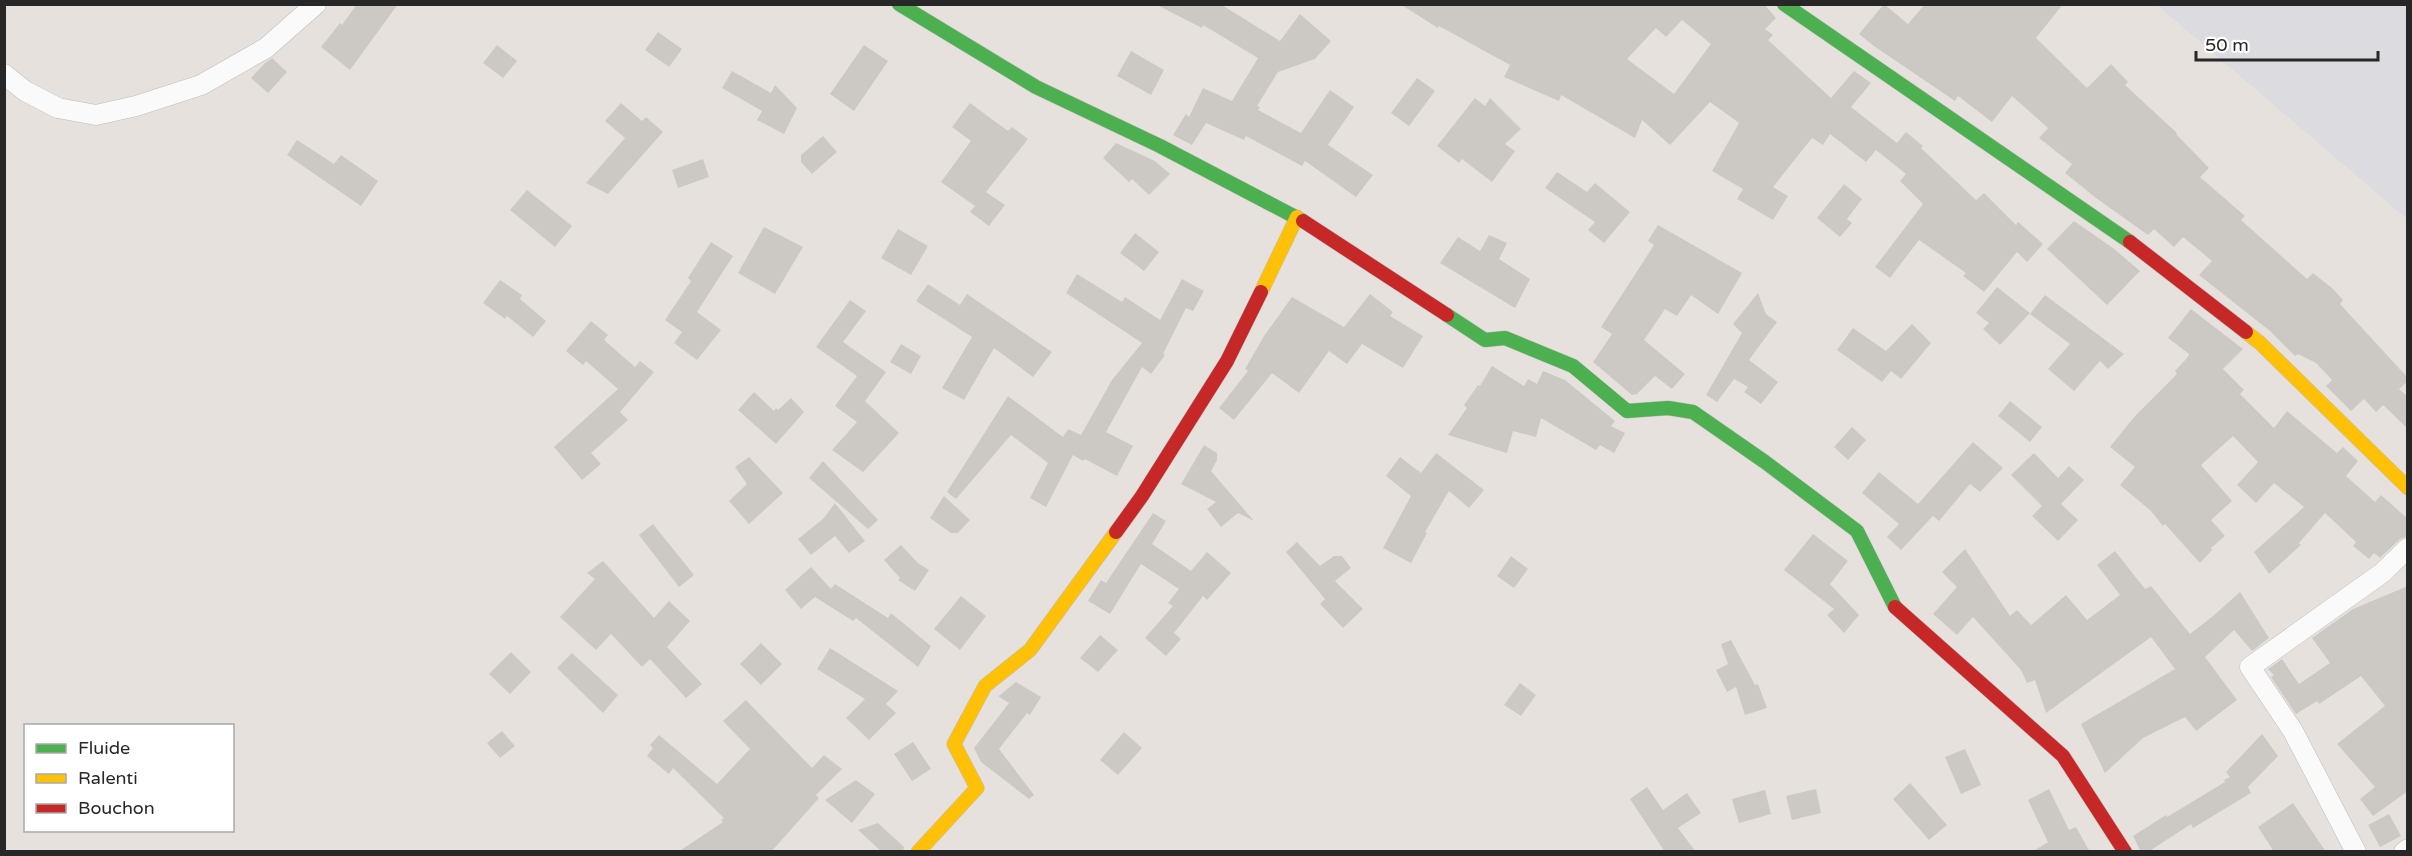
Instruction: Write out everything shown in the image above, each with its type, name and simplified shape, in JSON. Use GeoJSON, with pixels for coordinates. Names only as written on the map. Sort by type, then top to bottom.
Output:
{"type":"FeatureCollection","features":[{"type":"Feature","properties":{"kind":"street"},"geometry":{"type":"LineString","coordinates":[[4,74],[25,92],[58,108],[96,115],[136,106],[201,86],[266,48],[316,4]]}},
{"type":"Feature","properties":{"kind":"street"},"geometry":{"type":"LineString","coordinates":[[899,4],[1036,87],[1160,146],[1297,217],[1485,340],[1505,338],[1573,366],[1627,411],[1668,408],[1694,412],[1857,531],[1896,608],[2063,756],[2125,852]]}},
{"type":"Feature","properties":{"kind":"street"},"geometry":{"type":"LineString","coordinates":[[1784,4],[2122,235],[2260,343],[2408,488]]}},
{"type":"Feature","properties":{"kind":"street"},"geometry":{"type":"LineString","coordinates":[[918,852],[977,788],[954,744],[985,686],[1030,650],[1142,496],[1227,361],[1297,217]]}},
{"type":"Feature","properties":{"kind":"street"},"geometry":{"type":"LineString","coordinates":[[2356,852],[2293,731],[2250,667],[2382,573],[2408,548]]}},
{"type":"Feature","properties":{"kind":"shaded area"},"geometry":{"type":"Polygon","coordinates":[[[2157,5],[2407,5],[2407,219],[2157,5]]]}},
{"type":"Feature","properties":{"kind":"building"},"geometry":{"type":"Polygon","coordinates":[[[357,4],[398,4],[350,70],[321,47],[340,23],[342,25],[357,4]]]}},
{"type":"Feature","properties":{"kind":"building"},"geometry":{"type":"Polygon","coordinates":[[[1155,4],[1220,4],[1280,41],[1300,14],[1331,41],[1315,59],[1278,72],[1257,106],[1260,107],[1258,110],[1301,133],[1330,90],[1354,107],[1328,145],[1373,175],[1356,197],[1305,161],[1302,166],[1246,136],[1244,140],[1206,123],[1192,145],[1173,135],[1186,114],[1189,117],[1203,88],[1232,101],[1258,58],[1203,25],[1202,28],[1155,4]]]}},
{"type":"Feature","properties":{"kind":"building"},"geometry":{"type":"Polygon","coordinates":[[[1400,4],[1764,4],[1776,18],[1765,29],[1773,35],[1768,40],[1831,98],[1854,71],[1871,83],[1851,107],[1897,143],[1906,132],[1923,146],[1921,148],[1976,200],[1984,193],[2016,225],[2018,222],[2043,244],[2027,262],[2017,252],[1984,292],[1963,276],[1966,273],[1919,240],[1890,278],[1875,267],[1923,204],[1900,181],[1906,174],[1876,150],[1866,162],[1830,134],[1823,145],[1812,138],[1773,187],[1788,196],[1773,220],[1737,199],[1743,189],[1712,171],[1739,123],[1710,102],[1670,145],[1642,120],[1635,138],[1561,95],[1559,101],[1504,77],[1510,65],[1439,26],[1438,28],[1400,4]],[[1682,20],[1666,37],[1656,28],[1627,59],[1674,94],[1711,44],[1682,20]]]}},
{"type":"Feature","properties":{"kind":"building"},"geometry":{"type":"Polygon","coordinates":[[[1884,4],[1908,24],[1925,4],[2063,4],[2036,38],[2087,88],[2111,64],[2128,82],[2125,85],[2177,133],[2209,168],[2200,177],[2245,216],[2241,220],[2307,279],[2313,273],[2332,288],[2343,300],[2340,304],[2408,378],[2408,381],[2399,389],[2408,397],[2408,429],[2383,405],[2376,412],[2364,399],[2351,411],[2326,386],[2332,380],[2316,363],[2298,354],[2295,356],[2270,331],[2199,275],[2212,261],[2183,237],[2174,247],[2154,229],[2148,235],[2065,173],[2072,164],[2039,138],[2048,128],[2012,96],[1992,122],[1958,96],[1955,101],[1859,34],[1884,4]]]}},
{"type":"Feature","properties":{"kind":"building"},"geometry":{"type":"Polygon","coordinates":[[[658,32],[682,49],[669,67],[645,50],[658,32]]]}},
{"type":"Feature","properties":{"kind":"building"},"geometry":{"type":"Polygon","coordinates":[[[497,45],[517,61],[503,78],[483,63],[497,45]]]}},
{"type":"Feature","properties":{"kind":"building"},"geometry":{"type":"Polygon","coordinates":[[[864,45],[888,61],[854,111],[830,94],[864,45]]]}},
{"type":"Feature","properties":{"kind":"building"},"geometry":{"type":"Polygon","coordinates":[[[1131,51],[1164,70],[1151,95],[1117,76],[1131,51]]]}},
{"type":"Feature","properties":{"kind":"building"},"geometry":{"type":"Polygon","coordinates":[[[272,58],[287,72],[268,93],[251,78],[272,58]]]}},
{"type":"Feature","properties":{"kind":"building"},"geometry":{"type":"Polygon","coordinates":[[[732,71],[771,93],[775,85],[797,108],[784,134],[757,120],[762,111],[722,88],[732,71]]]}},
{"type":"Feature","properties":{"kind":"building"},"geometry":{"type":"Polygon","coordinates":[[[1417,78],[1435,91],[1409,126],[1391,113],[1417,78]]]}},
{"type":"Feature","properties":{"kind":"building"},"geometry":{"type":"Polygon","coordinates":[[[1475,98],[1485,106],[1490,98],[1521,129],[1505,144],[1515,151],[1492,182],[1462,159],[1459,163],[1437,146],[1475,98]]]}},
{"type":"Feature","properties":{"kind":"building"},"geometry":{"type":"Polygon","coordinates":[[[621,103],[642,121],[646,117],[663,132],[608,194],[586,183],[625,138],[605,121],[621,103]]]}},
{"type":"Feature","properties":{"kind":"building"},"geometry":{"type":"Polygon","coordinates":[[[970,103],[1008,131],[1012,127],[1028,139],[986,192],[1005,205],[989,226],[970,212],[975,206],[941,182],[971,141],[952,127],[970,103]]]}},
{"type":"Feature","properties":{"kind":"building"},"geometry":{"type":"Polygon","coordinates":[[[823,136],[837,152],[812,174],[801,162],[801,155],[823,136]]]}},
{"type":"Feature","properties":{"kind":"building"},"geometry":{"type":"Polygon","coordinates":[[[297,140],[334,164],[341,155],[378,181],[361,206],[287,155],[297,140]]]}},
{"type":"Feature","properties":{"kind":"building"},"geometry":{"type":"Polygon","coordinates":[[[1116,143],[1155,161],[1170,174],[1149,195],[1132,179],[1129,182],[1103,158],[1116,143]]]}},
{"type":"Feature","properties":{"kind":"building"},"geometry":{"type":"Polygon","coordinates":[[[703,159],[709,177],[678,188],[672,170],[703,159]]]}},
{"type":"Feature","properties":{"kind":"building"},"geometry":{"type":"Polygon","coordinates":[[[1557,172],[1587,192],[1595,183],[1630,212],[1604,243],[1588,230],[1595,222],[1545,188],[1557,172]]]}},
{"type":"Feature","properties":{"kind":"building"},"geometry":{"type":"Polygon","coordinates":[[[1844,184],[1862,199],[1847,219],[1852,223],[1840,237],[1817,218],[1844,184]]]}},
{"type":"Feature","properties":{"kind":"building"},"geometry":{"type":"Polygon","coordinates":[[[527,190],[572,226],[555,247],[510,210],[527,190]]]}},
{"type":"Feature","properties":{"kind":"building"},"geometry":{"type":"Polygon","coordinates":[[[2074,221],[2113,248],[2140,271],[2107,305],[2047,249],[2074,221]]]}},
{"type":"Feature","properties":{"kind":"building"},"geometry":{"type":"Polygon","coordinates":[[[1658,225],[1742,273],[1718,314],[1691,295],[1677,316],[1665,309],[1644,340],[1685,374],[1672,389],[1655,376],[1637,394],[1632,395],[1593,362],[1612,334],[1601,327],[1654,245],[1648,241],[1658,225]]]}},
{"type":"Feature","properties":{"kind":"building"},"geometry":{"type":"Polygon","coordinates":[[[764,227],[803,247],[775,294],[738,273],[764,227]]]}},
{"type":"Feature","properties":{"kind":"building"},"geometry":{"type":"Polygon","coordinates":[[[898,229],[928,246],[911,275],[881,258],[898,229]]]}},
{"type":"Feature","properties":{"kind":"building"},"geometry":{"type":"Polygon","coordinates":[[[1135,233],[1159,252],[1144,271],[1120,253],[1135,233]]]}},
{"type":"Feature","properties":{"kind":"building"},"geometry":{"type":"Polygon","coordinates":[[[1489,235],[1507,243],[1499,259],[1530,279],[1515,308],[1440,263],[1458,237],[1480,251],[1489,235]]]}},
{"type":"Feature","properties":{"kind":"building"},"geometry":{"type":"Polygon","coordinates":[[[711,242],[733,256],[697,312],[721,330],[697,360],[674,343],[682,332],[665,320],[691,281],[688,278],[711,242]]]}},
{"type":"Feature","properties":{"kind":"building"},"geometry":{"type":"Polygon","coordinates":[[[1077,274],[1122,302],[1125,297],[1160,320],[1182,279],[1204,291],[1193,311],[1186,308],[1163,354],[1165,355],[1151,374],[1142,367],[1106,432],[1133,446],[1117,476],[1073,455],[1046,507],[1030,498],[1048,463],[1011,435],[956,499],[947,492],[1008,396],[1063,437],[1068,429],[1081,435],[1112,380],[1142,343],[1066,293],[1077,274]]]}},
{"type":"Feature","properties":{"kind":"building"},"geometry":{"type":"Polygon","coordinates":[[[500,280],[522,295],[520,299],[546,321],[533,337],[507,316],[505,319],[483,303],[500,280]]]}},
{"type":"Feature","properties":{"kind":"building"},"geometry":{"type":"Polygon","coordinates":[[[928,284],[960,305],[967,294],[1052,352],[1033,377],[994,348],[964,400],[942,388],[972,337],[916,301],[928,284]]]}},
{"type":"Feature","properties":{"kind":"building"},"geometry":{"type":"Polygon","coordinates":[[[1997,287],[2030,313],[2000,345],[1983,329],[1989,323],[1976,313],[1997,287]]]}},
{"type":"Feature","properties":{"kind":"building"},"geometry":{"type":"Polygon","coordinates":[[[1758,293],[1766,314],[1777,322],[1749,360],[1778,382],[1761,404],[1744,392],[1748,387],[1734,379],[1717,402],[1706,395],[1742,333],[1733,324],[1758,293]]]}},
{"type":"Feature","properties":{"kind":"building"},"geometry":{"type":"Polygon","coordinates":[[[1370,294],[1393,312],[1390,316],[1423,336],[1403,368],[1362,344],[1347,364],[1329,351],[1299,393],[1272,373],[1234,420],[1219,408],[1248,371],[1245,369],[1264,336],[1292,297],[1344,327],[1370,294]]]}},
{"type":"Feature","properties":{"kind":"building"},"geometry":{"type":"Polygon","coordinates":[[[2045,295],[2124,354],[2108,369],[2100,361],[2074,391],[2048,369],[2070,344],[2030,314],[2045,295]]]}},
{"type":"Feature","properties":{"kind":"building"},"geometry":{"type":"Polygon","coordinates":[[[850,300],[866,311],[843,342],[886,372],[865,401],[899,433],[863,472],[832,450],[857,422],[835,406],[857,376],[816,347],[850,300]]]}},
{"type":"Feature","properties":{"kind":"building"},"geometry":{"type":"Polygon","coordinates":[[[2191,309],[2243,349],[2223,369],[2244,390],[2240,394],[2274,428],[2287,411],[2337,453],[2343,447],[2358,461],[2346,476],[2375,502],[2381,495],[2408,519],[2408,536],[2400,539],[2380,558],[2374,553],[2369,559],[2353,546],[2356,542],[2325,513],[2299,543],[2301,545],[2269,574],[2254,552],[2304,507],[2274,483],[2256,503],[2237,485],[2258,462],[2233,436],[2201,465],[2232,501],[2211,520],[2225,536],[2211,548],[2212,550],[2200,563],[2165,524],[2163,526],[2151,511],[2120,485],[2135,467],[2110,447],[2135,416],[2177,374],[2175,371],[2187,358],[2189,354],[2168,338],[2191,309]]]}},
{"type":"Feature","properties":{"kind":"building"},"geometry":{"type":"Polygon","coordinates":[[[591,321],[608,335],[604,340],[635,367],[640,361],[654,372],[620,412],[628,420],[591,453],[601,464],[582,480],[554,447],[618,389],[586,361],[583,365],[566,351],[591,321]]]}},
{"type":"Feature","properties":{"kind":"building"},"geometry":{"type":"Polygon","coordinates":[[[1912,324],[1931,343],[1901,379],[1891,371],[1882,382],[1837,350],[1853,328],[1886,351],[1912,324]]]}},
{"type":"Feature","properties":{"kind":"building"},"geometry":{"type":"Polygon","coordinates":[[[901,344],[921,356],[911,374],[890,362],[901,344]]]}},
{"type":"Feature","properties":{"kind":"building"},"geometry":{"type":"Polygon","coordinates":[[[1492,366],[1524,386],[1528,379],[1537,384],[1543,371],[1565,380],[1615,421],[1611,426],[1625,433],[1614,453],[1600,445],[1596,450],[1541,418],[1536,437],[1513,431],[1507,453],[1448,435],[1467,408],[1464,405],[1478,385],[1480,386],[1492,366]]]}},
{"type":"Feature","properties":{"kind":"building"},"geometry":{"type":"Polygon","coordinates":[[[754,392],[774,411],[791,398],[804,412],[776,444],[738,410],[754,392]]]}},
{"type":"Feature","properties":{"kind":"building"},"geometry":{"type":"Polygon","coordinates":[[[2010,401],[2042,427],[2030,442],[1998,416],[2010,401]]]}},
{"type":"Feature","properties":{"kind":"building"},"geometry":{"type":"Polygon","coordinates":[[[1852,427],[1866,440],[1848,460],[1834,447],[1852,427]]]}},
{"type":"Feature","properties":{"kind":"building"},"geometry":{"type":"Polygon","coordinates":[[[1973,442],[2003,468],[1980,492],[1970,484],[1939,521],[1933,516],[1901,550],[1887,537],[1899,524],[1862,493],[1879,472],[1918,504],[1973,442]]]}},
{"type":"Feature","properties":{"kind":"building"},"geometry":{"type":"Polygon","coordinates":[[[1204,445],[1217,453],[1217,460],[1211,471],[1254,521],[1238,513],[1221,527],[1207,509],[1216,502],[1181,484],[1204,445]]]}},
{"type":"Feature","properties":{"kind":"building"},"geometry":{"type":"Polygon","coordinates":[[[1436,453],[1484,490],[1469,508],[1449,491],[1425,532],[1427,533],[1411,563],[1383,548],[1411,496],[1386,476],[1400,457],[1421,473],[1436,453]]]}},
{"type":"Feature","properties":{"kind":"building"},"geometry":{"type":"Polygon","coordinates":[[[2034,453],[2058,478],[2069,466],[2084,480],[2061,504],[2078,520],[2058,541],[2032,516],[2042,506],[2011,475],[2034,453]]]}},
{"type":"Feature","properties":{"kind":"building"},"geometry":{"type":"Polygon","coordinates":[[[749,457],[783,493],[749,524],[729,501],[747,484],[735,467],[749,457]]]}},
{"type":"Feature","properties":{"kind":"building"},"geometry":{"type":"Polygon","coordinates":[[[823,461],[878,520],[868,529],[809,478],[823,461]]]}},
{"type":"Feature","properties":{"kind":"building"},"geometry":{"type":"Polygon","coordinates":[[[944,496],[970,520],[958,533],[951,533],[930,518],[944,496]]]}},
{"type":"Feature","properties":{"kind":"building"},"geometry":{"type":"Polygon","coordinates":[[[835,503],[865,541],[849,553],[835,536],[811,555],[798,539],[823,519],[835,503]]]}},
{"type":"Feature","properties":{"kind":"building"},"geometry":{"type":"Polygon","coordinates":[[[1153,513],[1166,521],[1152,544],[1191,571],[1207,552],[1231,573],[1207,600],[1203,596],[1174,633],[1181,639],[1166,656],[1145,638],[1173,606],[1168,603],[1179,589],[1141,564],[1110,614],[1088,601],[1101,580],[1106,583],[1153,513]]]}},
{"type":"Feature","properties":{"kind":"building"},"geometry":{"type":"Polygon","coordinates":[[[653,524],[694,575],[679,587],[639,535],[653,524]]]}},
{"type":"Feature","properties":{"kind":"building"},"geometry":{"type":"Polygon","coordinates":[[[1813,534],[1848,561],[1830,584],[1859,615],[1844,633],[1827,615],[1834,609],[1784,570],[1813,534]]]}},
{"type":"Feature","properties":{"kind":"building"},"geometry":{"type":"Polygon","coordinates":[[[1297,542],[1320,566],[1334,556],[1342,556],[1351,568],[1335,581],[1363,609],[1343,628],[1320,604],[1325,599],[1286,552],[1297,542]]]}},
{"type":"Feature","properties":{"kind":"building"},"geometry":{"type":"Polygon","coordinates":[[[901,545],[918,563],[929,570],[915,591],[898,580],[900,578],[884,560],[901,545]]]}},
{"type":"Feature","properties":{"kind":"building"},"geometry":{"type":"Polygon","coordinates":[[[1965,549],[2010,616],[2017,610],[2031,625],[2066,595],[2087,620],[2120,595],[2097,565],[2115,551],[2145,589],[2151,586],[2190,634],[2240,592],[2269,638],[2252,651],[2234,630],[2205,657],[2237,700],[2196,731],[2185,717],[2143,738],[2105,773],[2081,724],[2175,669],[2151,637],[2046,713],[2035,680],[2027,683],[2021,670],[1973,617],[1957,635],[1933,614],[1957,587],[1942,572],[1965,549]]]}},
{"type":"Feature","properties":{"kind":"building"},"geometry":{"type":"Polygon","coordinates":[[[1511,556],[1528,569],[1514,588],[1497,576],[1511,556]]]}},
{"type":"Feature","properties":{"kind":"building"},"geometry":{"type":"Polygon","coordinates":[[[603,561],[654,618],[669,601],[690,621],[667,647],[702,684],[686,698],[650,659],[642,667],[611,634],[596,650],[560,617],[595,579],[587,573],[603,561]]]}},
{"type":"Feature","properties":{"kind":"building"},"geometry":{"type":"Polygon","coordinates":[[[811,567],[831,589],[835,584],[888,618],[891,613],[931,646],[918,667],[856,618],[853,621],[815,597],[801,609],[785,590],[811,567]]]}},
{"type":"Feature","properties":{"kind":"building"},"geometry":{"type":"Polygon","coordinates":[[[2408,586],[2408,791],[2373,816],[2360,799],[2375,787],[2337,744],[2385,706],[2361,676],[2319,704],[2317,701],[2296,714],[2271,677],[2274,675],[2268,669],[2282,659],[2299,684],[2330,663],[2312,638],[2353,609],[2408,586]]]}},
{"type":"Feature","properties":{"kind":"building"},"geometry":{"type":"Polygon","coordinates":[[[961,596],[986,616],[960,650],[934,629],[961,596]]]}},
{"type":"Feature","properties":{"kind":"building"},"geometry":{"type":"Polygon","coordinates":[[[1100,635],[1118,650],[1098,672],[1080,658],[1100,635]]]}},
{"type":"Feature","properties":{"kind":"building"},"geometry":{"type":"Polygon","coordinates":[[[1731,640],[1755,685],[1758,684],[1767,708],[1745,715],[1736,687],[1727,692],[1716,670],[1728,664],[1721,644],[1731,640]]]}},
{"type":"Feature","properties":{"kind":"building"},"geometry":{"type":"Polygon","coordinates":[[[761,643],[782,664],[761,685],[740,664],[761,643]]]}},
{"type":"Feature","properties":{"kind":"building"},"geometry":{"type":"Polygon","coordinates":[[[830,648],[898,691],[886,704],[896,713],[869,740],[846,718],[865,699],[817,669],[830,648]]]}},
{"type":"Feature","properties":{"kind":"building"},"geometry":{"type":"Polygon","coordinates":[[[511,652],[531,672],[510,694],[489,674],[511,652]]]}},
{"type":"Feature","properties":{"kind":"building"},"geometry":{"type":"Polygon","coordinates":[[[572,653],[618,695],[603,713],[557,668],[572,653]]]}},
{"type":"Feature","properties":{"kind":"building"},"geometry":{"type":"Polygon","coordinates":[[[1016,682],[1041,697],[1030,715],[1027,713],[999,749],[1034,795],[1029,799],[981,762],[974,748],[1009,703],[998,696],[1016,682]]]}},
{"type":"Feature","properties":{"kind":"building"},"geometry":{"type":"Polygon","coordinates":[[[1520,683],[1536,695],[1521,716],[1504,705],[1520,683]]]}},
{"type":"Feature","properties":{"kind":"building"},"geometry":{"type":"Polygon","coordinates":[[[746,700],[812,768],[824,755],[842,769],[816,795],[819,798],[771,852],[678,852],[723,822],[721,820],[724,818],[673,768],[669,774],[647,756],[653,748],[650,745],[659,735],[717,784],[750,749],[723,721],[746,700]]]}},
{"type":"Feature","properties":{"kind":"building"},"geometry":{"type":"Polygon","coordinates":[[[502,731],[515,746],[500,758],[487,743],[502,731]]]}},
{"type":"Feature","properties":{"kind":"building"},"geometry":{"type":"Polygon","coordinates":[[[1124,732],[1142,748],[1118,775],[1100,760],[1124,732]]]}},
{"type":"Feature","properties":{"kind":"building"},"geometry":{"type":"Polygon","coordinates":[[[2262,734],[2278,756],[2248,787],[2251,793],[2193,828],[2191,824],[2148,852],[2141,852],[2133,836],[2225,782],[2224,780],[2230,777],[2226,772],[2262,734]]]}},
{"type":"Feature","properties":{"kind":"building"},"geometry":{"type":"Polygon","coordinates":[[[913,742],[931,769],[912,781],[894,754],[913,742]]]}},
{"type":"Feature","properties":{"kind":"building"},"geometry":{"type":"Polygon","coordinates":[[[1965,749],[1981,785],[1961,794],[1945,757],[1965,749]]]}},
{"type":"Feature","properties":{"kind":"building"},"geometry":{"type":"Polygon","coordinates":[[[856,780],[875,794],[852,823],[825,800],[856,780]]]}},
{"type":"Feature","properties":{"kind":"building"},"geometry":{"type":"Polygon","coordinates":[[[1910,783],[1947,825],[1929,840],[1893,799],[1910,783]]]}},
{"type":"Feature","properties":{"kind":"building"},"geometry":{"type":"Polygon","coordinates":[[[1647,787],[1663,810],[1687,793],[1701,813],[1678,828],[1696,852],[1665,852],[1630,799],[1647,787]]]}},
{"type":"Feature","properties":{"kind":"building"},"geometry":{"type":"Polygon","coordinates":[[[1816,789],[1821,813],[1792,820],[1786,796],[1816,789]]]}},
{"type":"Feature","properties":{"kind":"building"},"geometry":{"type":"Polygon","coordinates":[[[2049,789],[2069,830],[2076,827],[2090,852],[2032,852],[2048,842],[2028,800],[2049,789]]]}},
{"type":"Feature","properties":{"kind":"building"},"geometry":{"type":"Polygon","coordinates":[[[1765,790],[1771,814],[1739,823],[1732,799],[1765,790]]]}},
{"type":"Feature","properties":{"kind":"building"},"geometry":{"type":"Polygon","coordinates":[[[2293,803],[2326,852],[2274,852],[2258,827],[2293,803]]]}},
{"type":"Feature","properties":{"kind":"building"},"geometry":{"type":"Polygon","coordinates":[[[2389,814],[2401,836],[2380,847],[2368,825],[2389,814]]]}},
{"type":"Feature","properties":{"kind":"building"},"geometry":{"type":"Polygon","coordinates":[[[878,823],[904,847],[903,852],[882,852],[858,830],[878,823]]]}},
{"type":"Feature","properties":{"kind":"traffic: fast"},"geometry":{"type":"LineString","coordinates":[[899,4],[1036,87],[1160,146],[1303,221]]}},
{"type":"Feature","properties":{"kind":"traffic: fast"},"geometry":{"type":"LineString","coordinates":[[1784,4],[2130,242]]}},
{"type":"Feature","properties":{"kind":"traffic: fast"},"geometry":{"type":"LineString","coordinates":[[1447,315],[1485,340],[1505,338],[1573,366],[1627,411],[1668,408],[1693,412],[1765,462],[1857,531],[1895,607]]}},
{"type":"Feature","properties":{"kind":"traffic: slow"},"geometry":{"type":"LineString","coordinates":[[1261,292],[1297,217]]}},
{"type":"Feature","properties":{"kind":"traffic: slow"},"geometry":{"type":"LineString","coordinates":[[2246,332],[2408,488]]}},
{"type":"Feature","properties":{"kind":"traffic: slow"},"geometry":{"type":"LineString","coordinates":[[918,852],[977,788],[954,744],[985,686],[1030,650],[1116,532]]}},
{"type":"Feature","properties":{"kind":"traffic: jam"},"geometry":{"type":"LineString","coordinates":[[1303,221],[1447,315]]}},
{"type":"Feature","properties":{"kind":"traffic: jam"},"geometry":{"type":"LineString","coordinates":[[2130,242],[2246,332]]}},
{"type":"Feature","properties":{"kind":"traffic: jam"},"geometry":{"type":"LineString","coordinates":[[1116,532],[1142,496],[1227,361],[1261,292]]}},
{"type":"Feature","properties":{"kind":"traffic: jam"},"geometry":{"type":"LineString","coordinates":[[1895,607],[2063,756],[2125,852]]}}]}
